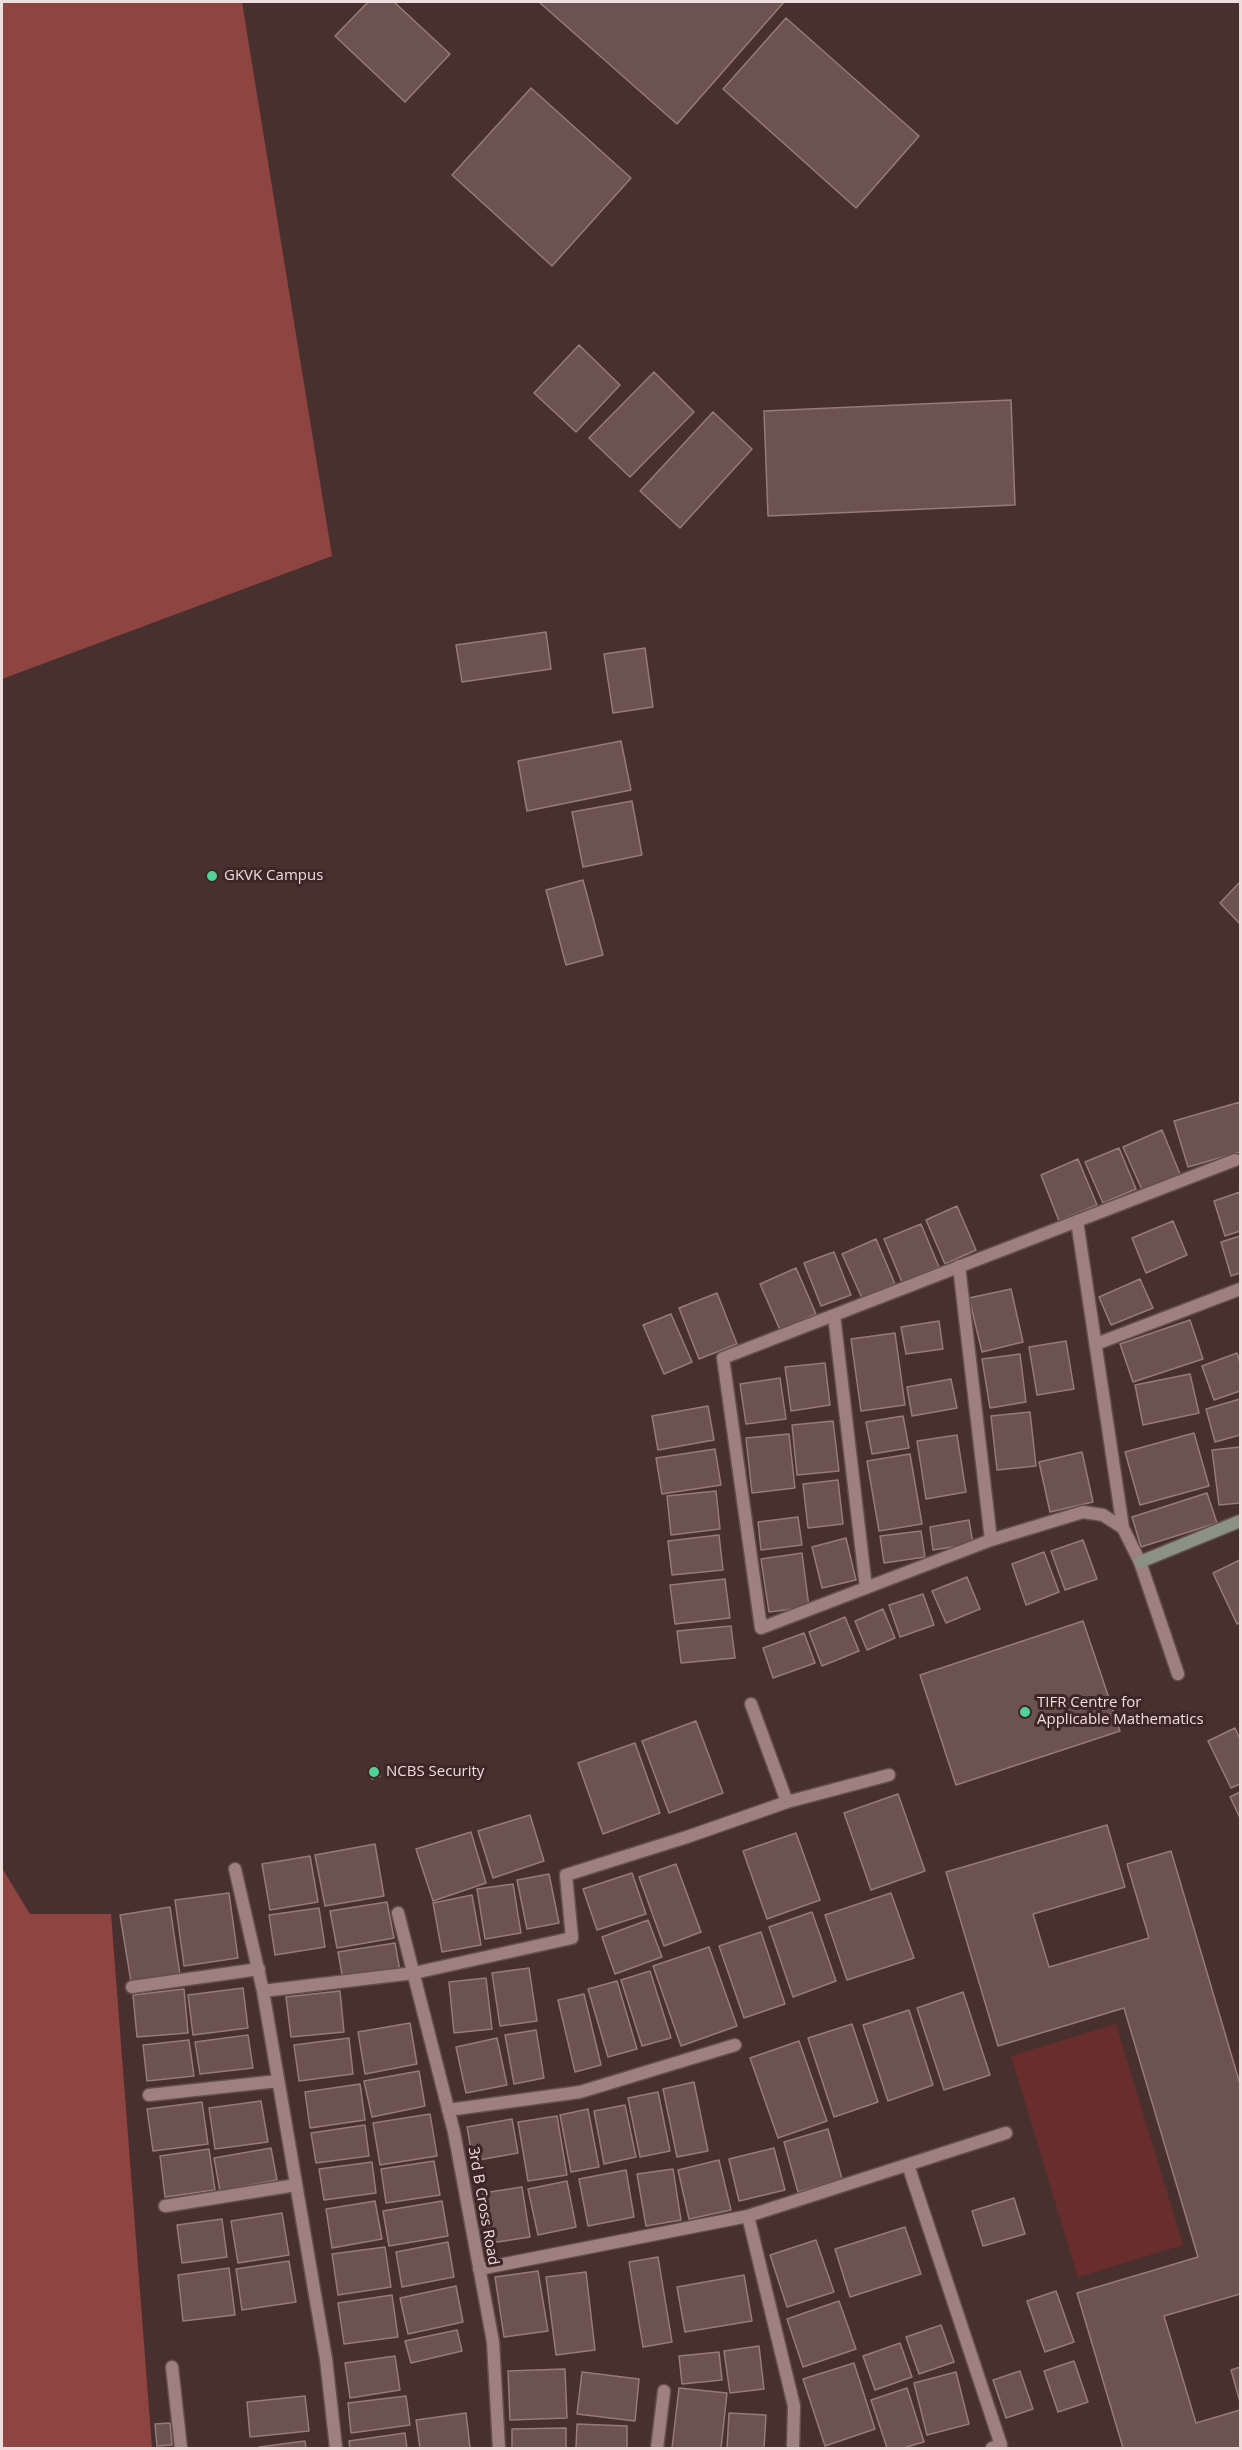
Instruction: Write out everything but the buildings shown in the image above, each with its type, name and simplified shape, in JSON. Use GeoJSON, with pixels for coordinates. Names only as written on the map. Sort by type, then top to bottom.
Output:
{"type":"FeatureCollection","features":[{"type":"Feature","properties":{"kind":"street"},"geometry":{"type":"LineString","coordinates":[[1123,1528],[1103,1515],[1083,1512],[991,1540],[761,1628],[723,1358],[1235,1160]]}},
{"type":"Feature","properties":{"kind":"street"},"geometry":{"type":"LineString","coordinates":[[1077,1221],[1123,1528],[1140,1562],[1179,1674]]}},
{"type":"Feature","properties":{"kind":"street"},"geometry":{"type":"LineString","coordinates":[[959,1266],[991,1540]]}},
{"type":"Feature","properties":{"kind":"street"},"geometry":{"type":"LineString","coordinates":[[1096,1344],[1240,1289]]}},
{"type":"Feature","properties":{"kind":"street"},"geometry":{"type":"LineString","coordinates":[[834,1315],[866,1588]]}},
{"type":"Feature","properties":{"kind":"street"},"geometry":{"type":"LineString","coordinates":[[1140,1562],[1240,1521]]}},
{"type":"Feature","properties":{"kind":"street"},"geometry":{"type":"LineString","coordinates":[[751,1704],[787,1802]]}},
{"type":"Feature","properties":{"kind":"street"},"geometry":{"type":"LineString","coordinates":[[263,1991],[414,1973],[572,1938],[566,1875],[687,1837],[787,1802],[889,1775]]}},
{"type":"Feature","properties":{"kind":"street"},"geometry":{"type":"LineString","coordinates":[[235,1869],[263,1991],[326,2359],[336,2448]]}},
{"type":"Feature","properties":{"kind":"street","name":"3rd B Cross Road"},"geometry":{"type":"LineString","coordinates":[[399,1913],[448,2110],[493,2342],[499,2448]]}},
{"type":"Feature","properties":{"kind":"street"},"geometry":{"type":"LineString","coordinates":[[132,1987],[259,1969]]}},
{"type":"Feature","properties":{"kind":"street"},"geometry":{"type":"LineString","coordinates":[[448,2110],[580,2091],[735,2044]]}},
{"type":"Feature","properties":{"kind":"street"},"geometry":{"type":"LineString","coordinates":[[148,2095],[278,2081]]}},
{"type":"Feature","properties":{"kind":"street"},"geometry":{"type":"LineString","coordinates":[[479,2269],[748,2216],[1006,2133]]}},
{"type":"Feature","properties":{"kind":"street"},"geometry":{"type":"LineString","coordinates":[[908,2165],[1001,2445],[992,2448]]}},
{"type":"Feature","properties":{"kind":"street"},"geometry":{"type":"LineString","coordinates":[[165,2206],[296,2185]]}},
{"type":"Feature","properties":{"kind":"street"},"geometry":{"type":"LineString","coordinates":[[748,2216],[794,2406],[793,2448]]}},
{"type":"Feature","properties":{"kind":"street"},"geometry":{"type":"LineString","coordinates":[[172,2367],[181,2448]]}},
{"type":"Feature","properties":{"kind":"street"},"geometry":{"type":"LineString","coordinates":[[657,2448],[664,2391]]}},
{"type":"Feature","properties":{"kind":"shaded area"},"geometry":{"type":"Polygon","coordinates":[[[2,2],[242,2],[332,556],[2,679],[2,2]]]}},
{"type":"Feature","properties":{"kind":"shaded area"},"geometry":{"type":"Polygon","coordinates":[[[2,1868],[30,1914],[111,1914],[152,2448],[2,2448],[2,1868]]]}},
{"type":"Feature","properties":{"kind":"shaded area"},"geometry":{"type":"Polygon","coordinates":[[[1116,2024],[1183,2245],[1078,2277],[1011,2056],[1116,2024]]]}},
{"type":"Feature","properties":{"kind":"place","name":"GKVK Campus"},"geometry":{"type":"Point","coordinates":[212,876]}},
{"type":"Feature","properties":{"kind":"place","name":"TIFR Centre for Applicable Mathematics"},"geometry":{"type":"Point","coordinates":[1025,1712]}},
{"type":"Feature","properties":{"kind":"place","name":"NCBS Security"},"geometry":{"type":"Point","coordinates":[374,1772]}}]}
